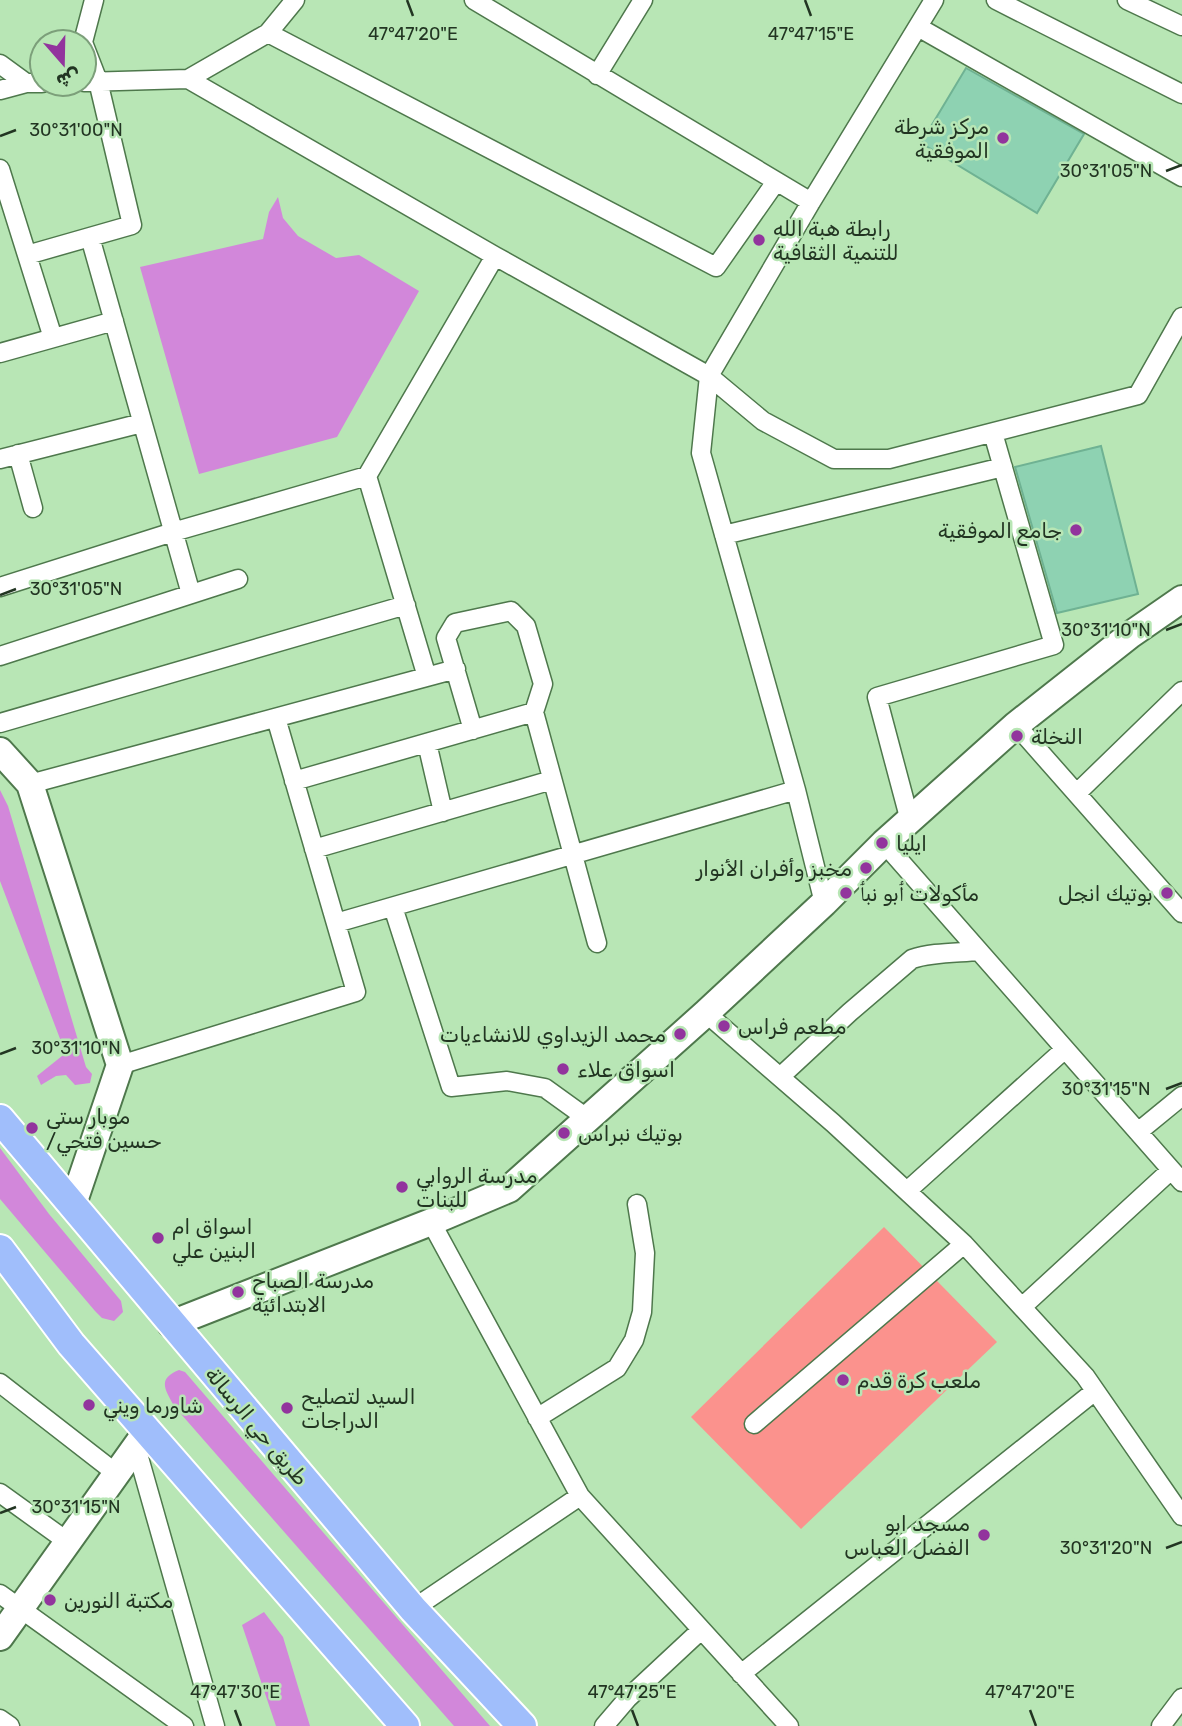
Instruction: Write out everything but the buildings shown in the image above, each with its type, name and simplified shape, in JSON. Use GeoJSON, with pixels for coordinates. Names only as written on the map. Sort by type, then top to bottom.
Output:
{"type":"FeatureCollection","features":[{"type":"Feature","properties":{"kind":"main road","name":"طريق حي الرسالة"},"geometry":{"type":"LineString","coordinates":[[0,1119],[507,1720]]}},
{"type":"Feature","properties":{"kind":"main road"},"geometry":{"type":"LineString","coordinates":[[0,1249],[142,1439],[405,1726]]}},
{"type":"Feature","properties":{"kind":"street"},"geometry":{"type":"LineString","coordinates":[[87,28],[94,0]]}},
{"type":"Feature","properties":{"kind":"street"},"geometry":{"type":"LineString","coordinates":[[98,81],[188,79],[268,33],[295,0]]}},
{"type":"Feature","properties":{"kind":"street"},"geometry":{"type":"LineString","coordinates":[[474,0],[775,183],[811,202]]}},
{"type":"Feature","properties":{"kind":"street"},"geometry":{"type":"LineString","coordinates":[[597,75],[643,0]]}},
{"type":"Feature","properties":{"kind":"street"},"geometry":{"type":"LineString","coordinates":[[824,903],[796,790],[701,453],[709,376],[934,0]]}},
{"type":"Feature","properties":{"kind":"street"},"geometry":{"type":"LineString","coordinates":[[996,0],[1182,94]]}},
{"type":"Feature","properties":{"kind":"street"},"geometry":{"type":"LineString","coordinates":[[1127,0],[1182,26]]}},
{"type":"Feature","properties":{"kind":"street"},"geometry":{"type":"LineString","coordinates":[[918,27],[1182,177]]}},
{"type":"Feature","properties":{"kind":"street"},"geometry":{"type":"LineString","coordinates":[[268,33],[716,268],[775,183]]}},
{"type":"Feature","properties":{"kind":"street"},"geometry":{"type":"LineString","coordinates":[[0,64],[28,76]]}},
{"type":"Feature","properties":{"kind":"street"},"geometry":{"type":"LineString","coordinates":[[188,79],[709,376],[763,421],[834,459],[889,459],[1138,395],[1182,317]]}},
{"type":"Feature","properties":{"kind":"street"},"geometry":{"type":"LineString","coordinates":[[0,90],[28,82]]}},
{"type":"Feature","properties":{"kind":"street"},"geometry":{"type":"LineString","coordinates":[[27,255],[132,225],[96,98]]}},
{"type":"Feature","properties":{"kind":"street"},"geometry":{"type":"LineString","coordinates":[[0,169],[7,217],[27,255],[53,338]]}},
{"type":"Feature","properties":{"kind":"street"},"geometry":{"type":"LineString","coordinates":[[90,237],[191,594]]}},
{"type":"Feature","properties":{"kind":"street"},"geometry":{"type":"LineString","coordinates":[[0,587],[173,532],[368,476],[495,256]]}},
{"type":"Feature","properties":{"kind":"street"},"geometry":{"type":"LineString","coordinates":[[0,352],[114,321]]}},
{"type":"Feature","properties":{"kind":"street"},"geometry":{"type":"LineString","coordinates":[[0,459],[142,423]]}},
{"type":"Feature","properties":{"kind":"street"},"geometry":{"type":"LineString","coordinates":[[910,821],[877,697],[1054,645],[993,433]]}},
{"type":"Feature","properties":{"kind":"street"},"geometry":{"type":"LineString","coordinates":[[18,454],[33,508]]}},
{"type":"Feature","properties":{"kind":"street"},"geometry":{"type":"LineString","coordinates":[[724,535],[1003,467]]}},
{"type":"Feature","properties":{"kind":"street"},"geometry":{"type":"LineString","coordinates":[[368,476],[427,677]]}},
{"type":"Feature","properties":{"kind":"street"},"geometry":{"type":"LineString","coordinates":[[0,656],[238,579]]}},
{"type":"Feature","properties":{"kind":"street"},"geometry":{"type":"LineString","coordinates":[[171,1324],[509,1189],[706,1013],[884,843],[1016,725],[1130,635],[1182,599]]}},
{"type":"Feature","properties":{"kind":"street"},"geometry":{"type":"LineString","coordinates":[[0,723],[406,605]]}},
{"type":"Feature","properties":{"kind":"street"},"geometry":{"type":"LineString","coordinates":[[473,730],[446,638],[455,623],[511,611],[526,626],[543,684],[534,712],[597,943]]}},
{"type":"Feature","properties":{"kind":"street"},"geometry":{"type":"LineString","coordinates":[[30,784],[456,669]]}},
{"type":"Feature","properties":{"kind":"street"},"geometry":{"type":"LineString","coordinates":[[1077,793],[1182,691]]}},
{"type":"Feature","properties":{"kind":"street"},"geometry":{"type":"LineString","coordinates":[[294,780],[534,712]]}},
{"type":"Feature","properties":{"kind":"street"},"geometry":{"type":"LineString","coordinates":[[120,1065],[356,992],[276,718]]}},
{"type":"Feature","properties":{"kind":"street"},"geometry":{"type":"LineString","coordinates":[[1016,725],[1182,913]]}},
{"type":"Feature","properties":{"kind":"street"},"geometry":{"type":"LineString","coordinates":[[426,743],[443,811]]}},
{"type":"Feature","properties":{"kind":"street"},"geometry":{"type":"LineString","coordinates":[[0,751],[30,784],[120,1065],[73,1204]]}},
{"type":"Feature","properties":{"kind":"street"},"geometry":{"type":"LineString","coordinates":[[314,849],[552,780]]}},
{"type":"Feature","properties":{"kind":"street"},"geometry":{"type":"LineString","coordinates":[[336,923],[796,790]]}},
{"type":"Feature","properties":{"kind":"street"},"geometry":{"type":"LineString","coordinates":[[884,843],[1177,1176],[1022,1307]]}},
{"type":"Feature","properties":{"kind":"street"},"geometry":{"type":"LineString","coordinates":[[393,907],[451,1087],[507,1081],[545,1088],[588,1119]]}},
{"type":"Feature","properties":{"kind":"street"},"geometry":{"type":"LineString","coordinates":[[780,1077],[912,958],[979,950]]}},
{"type":"Feature","properties":{"kind":"street"},"geometry":{"type":"LineString","coordinates":[[706,1013],[964,1244],[1084,1376],[1182,1516]]}},
{"type":"Feature","properties":{"kind":"street"},"geometry":{"type":"LineString","coordinates":[[907,1191],[1065,1049]]}},
{"type":"Feature","properties":{"kind":"street"},"geometry":{"type":"LineString","coordinates":[[1138,1132],[1182,1096]]}},
{"type":"Feature","properties":{"kind":"street"},"geometry":{"type":"LineString","coordinates":[[537,1418],[617,1367],[634,1340],[642,1312],[645,1253],[637,1204]]}},
{"type":"Feature","properties":{"kind":"street"},"geometry":{"type":"LineString","coordinates":[[431,1222],[580,1496],[789,1726]]}},
{"type":"Feature","properties":{"kind":"street"},"geometry":{"type":"LineString","coordinates":[[754,1424],[964,1244]]}},
{"type":"Feature","properties":{"kind":"street"},"geometry":{"type":"LineString","coordinates":[[0,1383],[117,1474]]}},
{"type":"Feature","properties":{"kind":"street"},"geometry":{"type":"LineString","coordinates":[[741,1674],[1095,1391]]}},
{"type":"Feature","properties":{"kind":"street"},"geometry":{"type":"LineString","coordinates":[[0,1637],[10,1601],[68,1542],[142,1439]]}},
{"type":"Feature","properties":{"kind":"street"},"geometry":{"type":"LineString","coordinates":[[142,1439],[215,1726]]}},
{"type":"Feature","properties":{"kind":"street"},"geometry":{"type":"LineString","coordinates":[[0,1493],[68,1542]]}},
{"type":"Feature","properties":{"kind":"street"},"geometry":{"type":"LineString","coordinates":[[413,1609],[580,1496]]}},
{"type":"Feature","properties":{"kind":"street"},"geometry":{"type":"LineString","coordinates":[[10,1601],[184,1726]]}},
{"type":"Feature","properties":{"kind":"street"},"geometry":{"type":"LineString","coordinates":[[604,1726],[628,1698],[701,1630]]}},
{"type":"Feature","properties":{"kind":"street"},"geometry":{"type":"LineString","coordinates":[[1161,1726],[1182,1698]]}},
{"type":"Feature","properties":{"kind":"street"},"geometry":{"type":"LineString","coordinates":[[0,1719],[10,1726]]}},
{"type":"Feature","properties":{"kind":"shaded area"},"geometry":{"type":"Polygon","coordinates":[[[278,197],[283,218],[298,236],[336,258],[359,255],[419,291],[337,437],[199,474],[140,267],[263,239],[269,212],[278,197]]]}},
{"type":"Feature","properties":{"kind":"shaded area"},"geometry":{"type":"Polygon","coordinates":[[[0,790],[8,806],[86,1067],[92,1074],[90,1083],[75,1085],[66,1075],[56,1076],[41,1085],[37,1076],[62,1056],[62,1044],[0,881],[0,790]]]}},
{"type":"Feature","properties":{"kind":"shaded area"},"geometry":{"type":"Polygon","coordinates":[[[0,1148],[49,1214],[121,1301],[123,1312],[114,1321],[102,1318],[95,1311],[0,1199],[0,1148]]]}},
{"type":"Feature","properties":{"kind":"shaded area","name":"ملعب كرة قدم"},"geometry":{"type":"Polygon","coordinates":[[[884,1227],[997,1342],[801,1529],[691,1417],[884,1227]]]}},
{"type":"Feature","properties":{"kind":"shaded area"},"geometry":{"type":"Polygon","coordinates":[[[179,1370],[185,1372],[490,1726],[454,1726],[174,1406],[166,1390],[165,1381],[179,1370]]]}},
{"type":"Feature","properties":{"kind":"shaded area"},"geometry":{"type":"Polygon","coordinates":[[[264,1612],[283,1637],[310,1726],[276,1726],[242,1625],[264,1612]]]}},
{"type":"Feature","properties":{"kind":"place","name":"مركز شرطة الموفقية"},"geometry":{"type":"Point","coordinates":[1003,138]}},
{"type":"Feature","properties":{"kind":"place","name":"رابطة هبة الله للتنمية الثقافية"},"geometry":{"type":"Point","coordinates":[759,240]}},
{"type":"Feature","properties":{"kind":"place","name":"جامع الموفقية"},"geometry":{"type":"Point","coordinates":[1076,530]}},
{"type":"Feature","properties":{"kind":"place","name":"النخلة"},"geometry":{"type":"Point","coordinates":[1017,736]}},
{"type":"Feature","properties":{"kind":"place","name":"ايليا"},"geometry":{"type":"Point","coordinates":[882,843]}},
{"type":"Feature","properties":{"kind":"place","name":"مخبز وأفران الأنوار"},"geometry":{"type":"Point","coordinates":[866,868]}},
{"type":"Feature","properties":{"kind":"place","name":"مأكولات ٲبو نبٲ"},"geometry":{"type":"Point","coordinates":[846,893]}},
{"type":"Feature","properties":{"kind":"place","name":"بوتيك انجل"},"geometry":{"type":"Point","coordinates":[1167,893]}},
{"type":"Feature","properties":{"kind":"place","name":"مطعم فراس"},"geometry":{"type":"Point","coordinates":[724,1026]}},
{"type":"Feature","properties":{"kind":"place","name":"محمد الزيداوي للانشاءيات"},"geometry":{"type":"Point","coordinates":[680,1034]}},
{"type":"Feature","properties":{"kind":"place","name":"اسواق علاء"},"geometry":{"type":"Point","coordinates":[563,1069]}},
{"type":"Feature","properties":{"kind":"place","name":"موبار ستي /حسين فتحي"},"geometry":{"type":"Point","coordinates":[32,1128]}},
{"type":"Feature","properties":{"kind":"place","name":"بوتيك نبراس"},"geometry":{"type":"Point","coordinates":[564,1133]}},
{"type":"Feature","properties":{"kind":"place","name":"مدرسة الروابي للبنات"},"geometry":{"type":"Point","coordinates":[402,1187]}},
{"type":"Feature","properties":{"kind":"place","name":"اسواق ام البنين علي"},"geometry":{"type":"Point","coordinates":[158,1238]}},
{"type":"Feature","properties":{"kind":"place","name":"مدرسة الصباح الابتدائية"},"geometry":{"type":"Point","coordinates":[238,1292]}},
{"type":"Feature","properties":{"kind":"place","name":"ملعب كرة قدم"},"geometry":{"type":"Point","coordinates":[843,1380]}},
{"type":"Feature","properties":{"kind":"place","name":"شاورما ويني"},"geometry":{"type":"Point","coordinates":[89,1405]}},
{"type":"Feature","properties":{"kind":"place","name":"السيد لتصليح الدراجات"},"geometry":{"type":"Point","coordinates":[287,1408]}},
{"type":"Feature","properties":{"kind":"place","name":"مسجد ابو الفضل العباس"},"geometry":{"type":"Point","coordinates":[984,1535]}},
{"type":"Feature","properties":{"kind":"place","name":"مكتبة النورين"},"geometry":{"type":"Point","coordinates":[50,1600]}}]}
